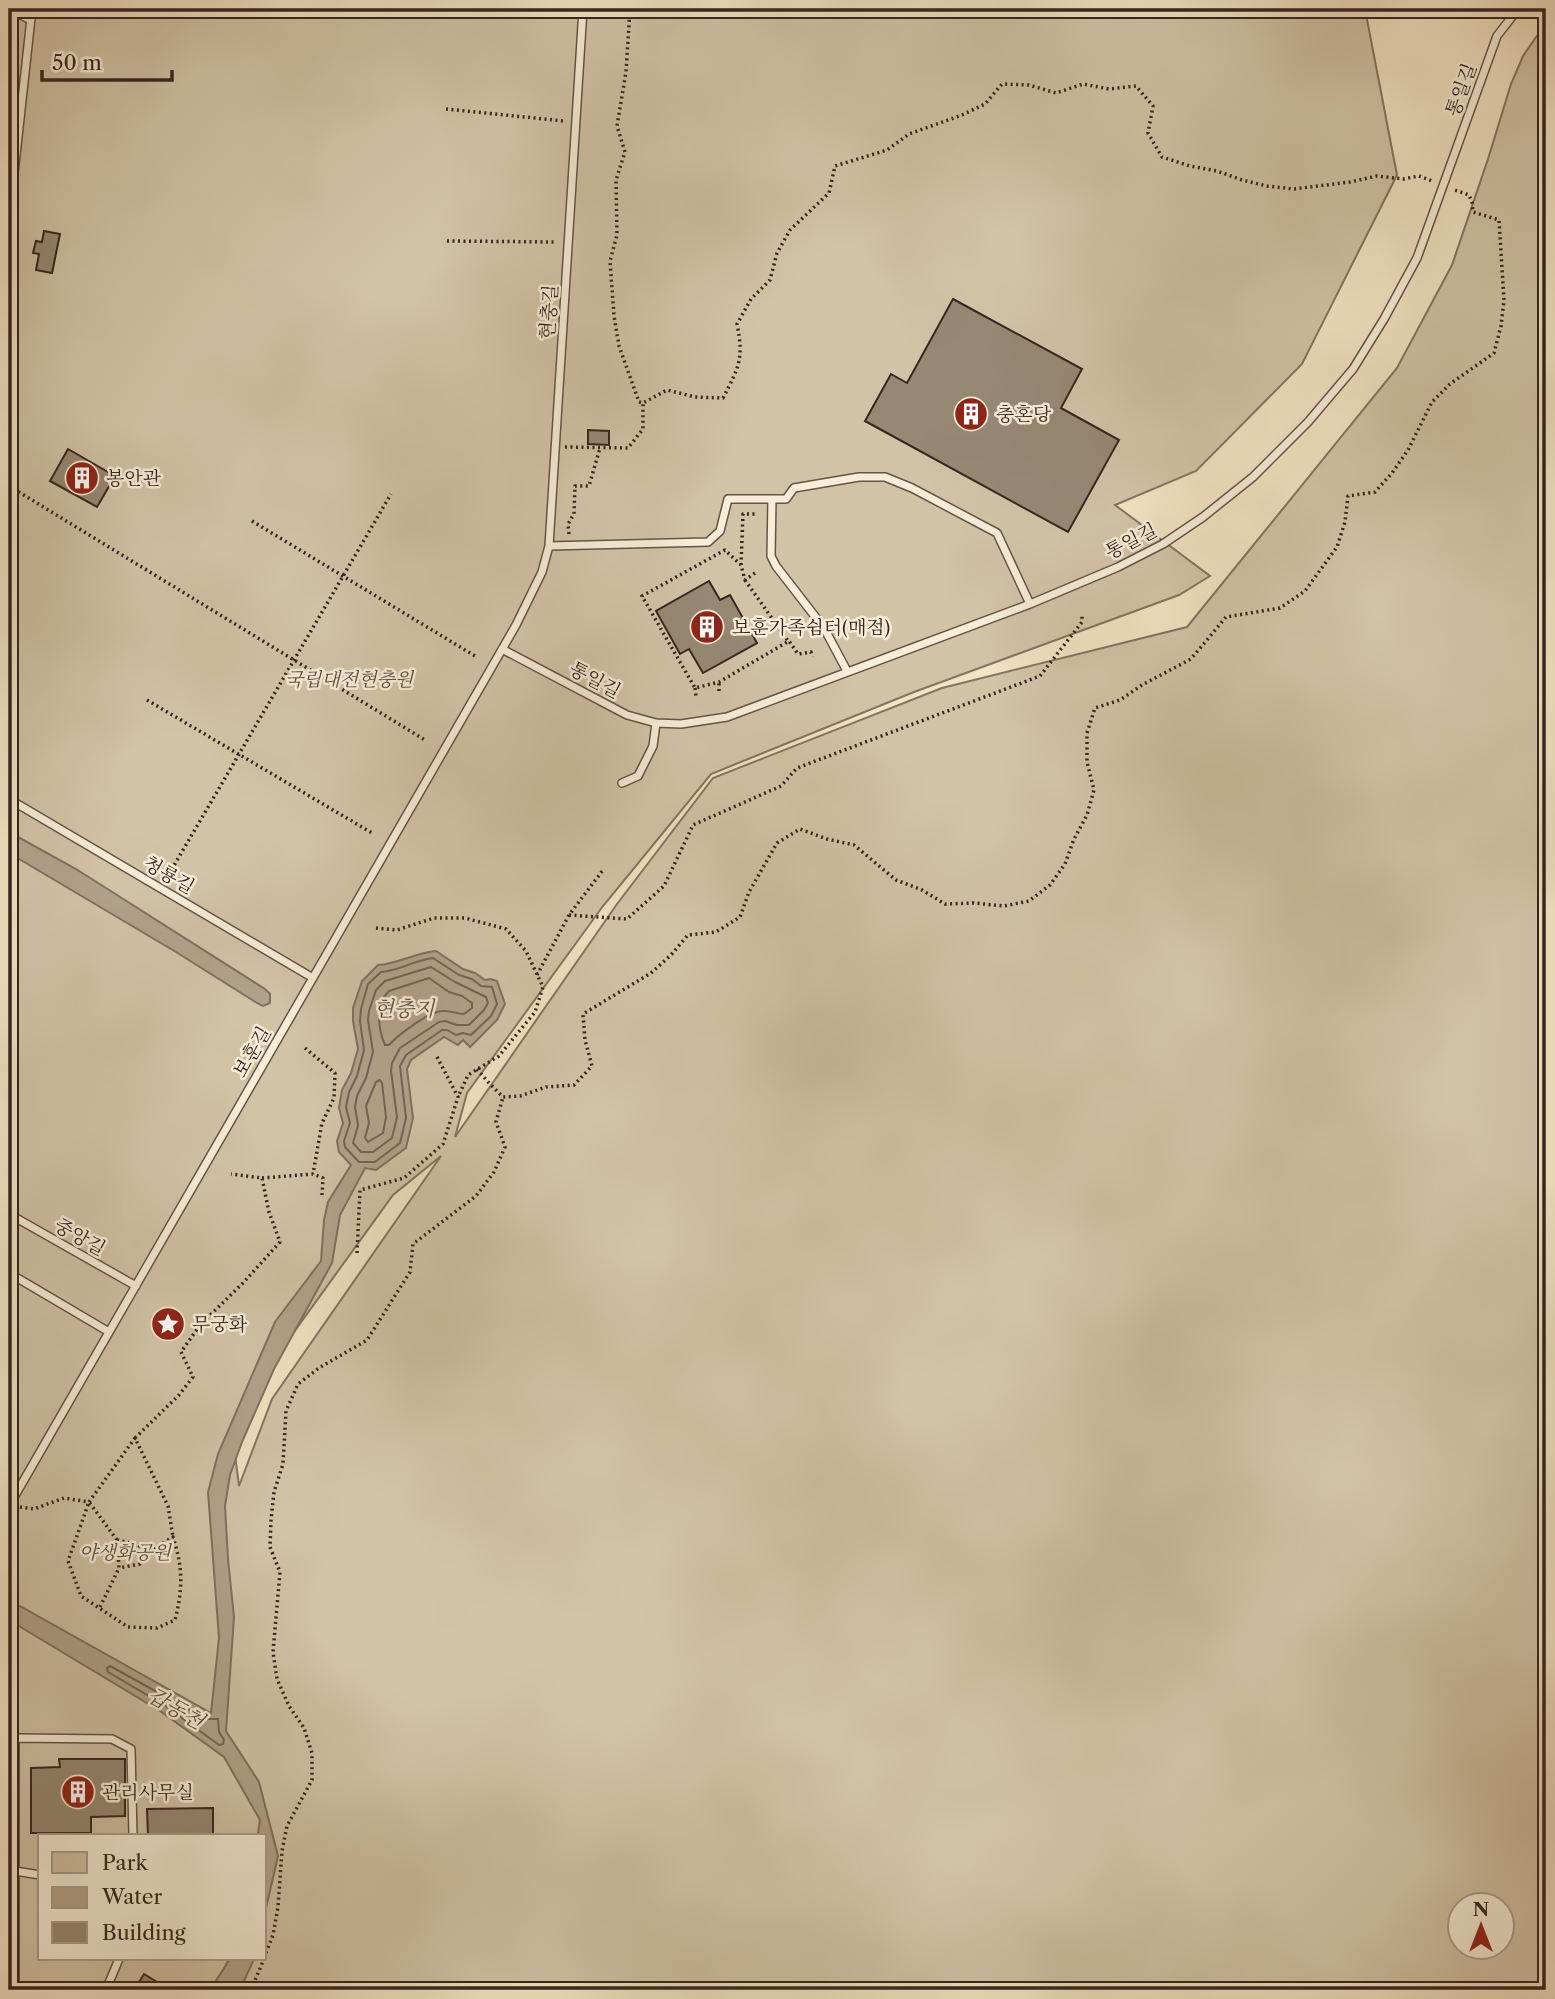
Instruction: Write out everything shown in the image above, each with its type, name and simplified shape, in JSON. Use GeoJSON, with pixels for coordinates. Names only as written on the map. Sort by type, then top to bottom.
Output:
{"type":"FeatureCollection","features":[{"type":"Feature","properties":{"kind":"lane"},"geometry":{"type":"LineString","coordinates":[[9,9],[31,20]]}},
{"type":"Feature","properties":{"kind":"lane"},"geometry":{"type":"LineString","coordinates":[[9,219],[32,9]]}},
{"type":"Feature","properties":{"kind":"lane","name":"현충길"},"geometry":{"type":"LineString","coordinates":[[523,613],[542,572],[549,545],[583,9]]}},
{"type":"Feature","properties":{"kind":"lane","name":"통일길"},"geometry":{"type":"LineString","coordinates":[[502,649],[627,715],[656,723],[681,724],[727,717],[1030,604],[1118,567],[1173,537],[1253,477],[1308,422],[1353,369],[1417,258],[1497,36],[1518,9]]}},
{"type":"Feature","properties":{"kind":"lane"},"geometry":{"type":"LineString","coordinates":[[549,545],[708,542],[720,531],[728,499],[786,499],[794,488],[859,477],[884,477],[912,488],[998,533],[1030,604]]}},
{"type":"Feature","properties":{"kind":"lane"},"geometry":{"type":"LineString","coordinates":[[772,499],[771,556],[824,628],[847,671]]}},
{"type":"Feature","properties":{"kind":"lane","name":"보훈길"},"geometry":{"type":"LineString","coordinates":[[9,1506],[523,613]]}},
{"type":"Feature","properties":{"kind":"lane"},"geometry":{"type":"LineString","coordinates":[[622,783],[638,776],[653,746],[656,723]]}},
{"type":"Feature","properties":{"kind":"lane","name":"청룡길"},"geometry":{"type":"LineString","coordinates":[[9,799],[313,978]]}},
{"type":"Feature","properties":{"kind":"lane","name":"중앙길"},"geometry":{"type":"LineString","coordinates":[[9,1214],[136,1286]]}},
{"type":"Feature","properties":{"kind":"lane"},"geometry":{"type":"LineString","coordinates":[[9,1273],[109,1332]]}},
{"type":"Feature","properties":{"kind":"lane"},"geometry":{"type":"LineString","coordinates":[[15,1990],[12,1808],[15,1738],[112,1739],[131,1749],[132,1834]]}},
{"type":"Feature","properties":{"kind":"lane"},"geometry":{"type":"LineString","coordinates":[[15,1871],[38,1875]]}},
{"type":"Feature","properties":{"kind":"lane"},"geometry":{"type":"LineString","coordinates":[[107,1990],[118,1960]]}},
{"type":"Feature","properties":{"kind":"path"},"geometry":{"type":"LineString","coordinates":[[629,9],[626,72],[617,126],[625,152],[615,180],[617,235],[610,261],[619,346],[639,402],[643,403]]}},
{"type":"Feature","properties":{"kind":"path"},"geometry":{"type":"LineString","coordinates":[[477,1069],[503,1097],[520,1096],[546,1087],[574,1085],[592,1066],[585,1040],[583,1014],[652,972],[688,935],[716,932],[740,917],[749,892],[777,843],[800,829],[854,845],[896,880],[922,890],[945,904],[1004,906],[1030,901],[1050,885],[1065,864],[1087,815],[1094,790],[1087,762],[1087,733],[1095,708],[1120,700],[1191,659],[1226,617],[1280,608],[1305,591],[1337,547],[1345,522],[1348,496],[1375,492],[1408,450],[1432,402],[1450,384],[1494,353],[1502,326],[1504,300],[1499,220],[1473,212],[1469,195],[1419,176],[1403,179],[1377,176],[1294,189],[1267,187],[1162,157],[1148,134],[1153,106],[1136,86],[1109,89],[1083,83],[1056,93],[1029,85],[1002,83],[985,104],[909,134],[887,150],[835,166],[829,193],[790,230],[777,253],[770,280],[751,299],[737,324],[742,349],[735,375],[723,398],[695,397],[667,390],[643,403]]}},
{"type":"Feature","properties":{"kind":"path"},"geometry":{"type":"LineString","coordinates":[[446,109],[564,121]]}},
{"type":"Feature","properties":{"kind":"path"},"geometry":{"type":"LineString","coordinates":[[447,241],[556,242]]}},
{"type":"Feature","properties":{"kind":"path"},"geometry":{"type":"LineString","coordinates":[[555,446],[628,448],[643,429],[643,403]]}},
{"type":"Feature","properties":{"kind":"path"},"geometry":{"type":"LineString","coordinates":[[569,536],[568,524],[574,514],[575,486],[589,486],[600,448]]}},
{"type":"Feature","properties":{"kind":"path"},"geometry":{"type":"LineString","coordinates":[[9,486],[425,740]]}},
{"type":"Feature","properties":{"kind":"path"},"geometry":{"type":"LineString","coordinates":[[161,888],[391,495]]}},
{"type":"Feature","properties":{"kind":"path"},"geometry":{"type":"LineString","coordinates":[[756,514],[743,514],[741,565],[745,580],[799,654],[811,652],[812,657]]}},
{"type":"Feature","properties":{"kind":"path"},"geometry":{"type":"LineString","coordinates":[[252,521],[474,656]]}},
{"type":"Feature","properties":{"kind":"path"},"geometry":{"type":"LineString","coordinates":[[696,696],[695,688],[642,596],[724,550],[741,565]]}},
{"type":"Feature","properties":{"kind":"path"},"geometry":{"type":"LineString","coordinates":[[745,580],[755,573]]}},
{"type":"Feature","properties":{"kind":"path"},"geometry":{"type":"LineString","coordinates":[[569,915],[627,919],[664,886],[692,825],[781,786],[797,768],[1040,676],[1082,622],[1082,614]]}},
{"type":"Feature","properties":{"kind":"path"},"geometry":{"type":"LineString","coordinates":[[695,688],[719,682],[789,641]]}},
{"type":"Feature","properties":{"kind":"path"},"geometry":{"type":"LineString","coordinates":[[719,682],[719,691]]}},
{"type":"Feature","properties":{"kind":"path"},"geometry":{"type":"LineString","coordinates":[[147,699],[372,833]]}},
{"type":"Feature","properties":{"kind":"path"},"geometry":{"type":"LineString","coordinates":[[537,975],[569,915],[603,870]]}},
{"type":"Feature","properties":{"kind":"path"},"geometry":{"type":"LineString","coordinates":[[357,1253],[360,1191],[404,1178],[443,1144],[468,1075],[499,1056],[535,1012],[543,987],[526,951],[506,929],[466,918],[434,918],[397,930],[376,928]]}},
{"type":"Feature","properties":{"kind":"path"},"geometry":{"type":"LineString","coordinates":[[305,1048],[335,1073],[334,1098],[322,1123],[313,1174]]}},
{"type":"Feature","properties":{"kind":"path"},"geometry":{"type":"LineString","coordinates":[[436,1055],[458,1097]]}},
{"type":"Feature","properties":{"kind":"path"},"geometry":{"type":"LineString","coordinates":[[266,1954],[273,1935],[278,1907],[287,1826],[312,1780],[312,1753],[304,1728],[289,1706],[277,1679],[273,1652],[280,1572],[270,1547],[271,1520],[274,1492],[283,1464],[286,1411],[298,1384],[319,1368],[367,1340],[410,1272],[413,1244],[476,1196],[494,1172],[505,1147],[496,1122],[503,1097]]}},
{"type":"Feature","properties":{"kind":"path"},"geometry":{"type":"LineString","coordinates":[[231,1174],[262,1178],[313,1174],[323,1178],[322,1195]]}},
{"type":"Feature","properties":{"kind":"path"},"geometry":{"type":"LineString","coordinates":[[135,1438],[168,1506],[180,1560],[181,1596],[175,1620],[158,1628],[128,1627],[81,1596],[68,1561],[89,1502],[135,1438],[179,1395],[193,1377],[181,1352],[200,1325],[280,1242],[269,1212],[262,1178]]}},
{"type":"Feature","properties":{"kind":"path"},"geometry":{"type":"LineString","coordinates":[[9,1506],[34,1509],[64,1498],[89,1502],[117,1540],[119,1568],[100,1607]]}},
{"type":"Feature","properties":{"kind":"path"},"geometry":{"type":"LineString","coordinates":[[119,1568],[140,1564],[150,1551],[173,1537]]}},
{"type":"Feature","properties":{"kind":"path"},"geometry":{"type":"LineString","coordinates":[[117,1540],[150,1551]]}},
{"type":"Feature","properties":{"kind":"path"},"geometry":{"type":"LineString","coordinates":[[251,1990],[264,1960]]}},
{"type":"Feature","properties":{"kind":"green space"},"geometry":{"type":"Polygon","coordinates":[[[9,9],[1365,9],[1397,175],[1302,364],[1196,471],[1115,505],[1210,576],[1179,595],[914,692],[711,774],[603,906],[467,1093],[455,1137],[617,904],[713,778],[942,688],[1187,627],[1397,368],[1452,265],[1511,84],[1523,56],[1546,23],[1546,1990],[229,1990],[241,1960],[266,1960],[266,1834],[38,1834],[38,1960],[228,1960],[213,1990],[9,1990],[9,9]],[[441,1156],[393,1195],[247,1397],[232,1431],[239,1486],[272,1399],[441,1156]]]}},
{"type":"Feature","properties":{"kind":"water"},"geometry":{"type":"Polygon","coordinates":[[[9,832],[76,869],[265,989],[270,994],[270,1003],[263,1006],[257,1003],[9,853],[9,832]]]}},
{"type":"Feature","properties":{"kind":"water"},"geometry":{"type":"Polygon","coordinates":[[[436,951],[485,980],[497,981],[505,1004],[497,1020],[470,1047],[463,1040],[458,1045],[444,1037],[411,1060],[407,1069],[413,1118],[406,1148],[376,1170],[365,1168],[340,1215],[332,1263],[274,1369],[230,1475],[225,1506],[234,1617],[226,1731],[259,1782],[278,1856],[266,1908],[266,1834],[258,1833],[260,1820],[224,1757],[160,1711],[9,1620],[9,1600],[211,1713],[219,1638],[208,1492],[218,1454],[275,1322],[321,1261],[328,1202],[351,1165],[339,1152],[337,1141],[343,1123],[339,1108],[342,1090],[351,1073],[358,1049],[353,1008],[362,981],[378,965],[436,951]]]}},
{"type":"Feature","properties":{"kind":"water"},"geometry":{"type":"Polygon","coordinates":[[[229,1960],[254,1960],[240,1990],[210,1990],[229,1960]]]}},
{"type":"Feature","properties":{"kind":"building"},"geometry":{"type":"Polygon","coordinates":[[[44,231],[60,234],[52,273],[36,270],[39,254],[33,253],[36,241],[42,242],[44,231]]]}},
{"type":"Feature","properties":{"kind":"building","name":"충혼당"},"geometry":{"type":"Polygon","coordinates":[[[953,299],[1082,369],[1061,408],[1119,440],[1068,532],[865,421],[891,374],[907,383],[953,299]]]}},
{"type":"Feature","properties":{"kind":"building"},"geometry":{"type":"Polygon","coordinates":[[[588,430],[609,431],[609,445],[588,444],[588,430]]]}},
{"type":"Feature","properties":{"kind":"building","name":"봉안관"},"geometry":{"type":"Polygon","coordinates":[[[68,449],[115,476],[97,507],[50,481],[68,449]]]}},
{"type":"Feature","properties":{"kind":"building","name":"보훈가족쉼터(매점)"},"geometry":{"type":"Polygon","coordinates":[[[709,581],[720,600],[730,595],[757,643],[703,673],[689,649],[680,654],[656,611],[709,581]]]}},
{"type":"Feature","properties":{"kind":"building","name":"관리사무실"},"geometry":{"type":"Polygon","coordinates":[[[59,1759],[125,1759],[125,1816],[91,1817],[91,1833],[31,1833],[31,1768],[60,1767],[59,1759]]]}},
{"type":"Feature","properties":{"kind":"building"},"geometry":{"type":"Polygon","coordinates":[[[213,1808],[213,1834],[148,1834],[147,1809],[213,1808]]]}},
{"type":"Feature","properties":{"kind":"building"},"geometry":{"type":"Polygon","coordinates":[[[144,1974],[170,1990],[134,1990],[144,1974]]]}},
{"type":"Feature","properties":{"kind":"place","name":"충혼당"},"geometry":{"type":"Point","coordinates":[971,414]}},
{"type":"Feature","properties":{"kind":"place","name":"봉안관"},"geometry":{"type":"Point","coordinates":[82,478]}},
{"type":"Feature","properties":{"kind":"place","name":"보훈가족쉼터(매점)"},"geometry":{"type":"Point","coordinates":[707,627]}},
{"type":"Feature","properties":{"kind":"place","name":"무궁화"},"geometry":{"type":"Point","coordinates":[168,1324]}},
{"type":"Feature","properties":{"kind":"place","name":"관리사무실"},"geometry":{"type":"Point","coordinates":[78,1792]}},
{"type":"Feature","properties":{"kind":"park label","name":"국립대전현충원"},"geometry":{"type":"Point","coordinates":[349,679]}},
{"type":"Feature","properties":{"kind":"park label","name":"야생화공원"},"geometry":{"type":"Point","coordinates":[125,1552]}},
{"type":"Feature","properties":{"kind":"water label","name":"현충지"},"geometry":{"type":"Point","coordinates":[404,1008]}},
{"type":"Feature","properties":{"kind":"water label","name":"갑동천"},"geometry":{"type":"Point","coordinates":[176,1708]}}]}
